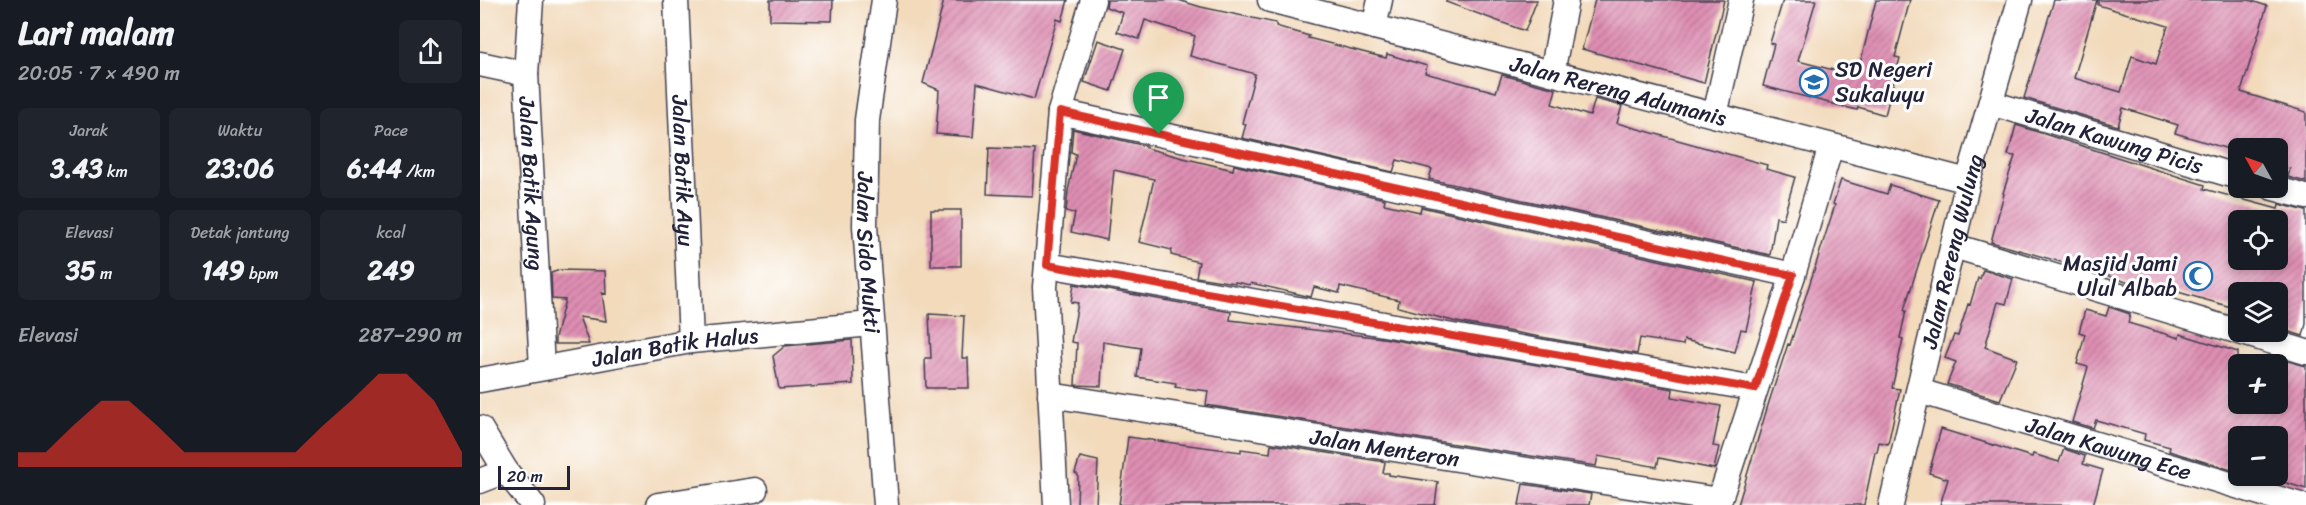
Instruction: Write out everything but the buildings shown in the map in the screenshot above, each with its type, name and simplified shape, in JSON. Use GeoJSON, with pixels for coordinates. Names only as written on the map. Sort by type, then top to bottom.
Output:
{"type":"FeatureCollection","features":[{"type":"Feature","properties":{"kind":"street","name":"Jalan Batik Agung"},"geometry":{"type":"LineString","coordinates":[[531,0],[526,74],[542,368]]}},
{"type":"Feature","properties":{"kind":"street","name":"Jalan Batik Ayu"},"geometry":{"type":"LineString","coordinates":[[676,0],[691,341]]}},
{"type":"Feature","properties":{"kind":"street","name":"Jalan Sido Mukti"},"geometry":{"type":"LineString","coordinates":[[884,0],[867,120],[865,226],[886,505]]}},
{"type":"Feature","properties":{"kind":"street"},"geometry":{"type":"LineString","coordinates":[[1056,505],[1050,395],[1047,265],[1060,112],[1093,0]]}},
{"type":"Feature","properties":{"kind":"street","name":"Jalan Rereng Adumanis"},"geometry":{"type":"LineString","coordinates":[[1270,0],[1968,181]]}},
{"type":"Feature","properties":{"kind":"street"},"geometry":{"type":"LineString","coordinates":[[1374,27],[1380,0]]}},
{"type":"Feature","properties":{"kind":"street"},"geometry":{"type":"LineString","coordinates":[[1552,73],[1566,0]]}},
{"type":"Feature","properties":{"kind":"street"},"geometry":{"type":"LineString","coordinates":[[1715,115],[1741,0]]}},
{"type":"Feature","properties":{"kind":"street","name":"Jalan Rereng Wulung"},"geometry":{"type":"LineString","coordinates":[[1891,505],[1968,181],[2020,0]]}},
{"type":"Feature","properties":{"kind":"street"},"geometry":{"type":"LineString","coordinates":[[480,64],[526,74]]}},
{"type":"Feature","properties":{"kind":"street","name":"Jalan Kawung Picis"},"geometry":{"type":"LineString","coordinates":[[1991,103],[2228,174]]}},
{"type":"Feature","properties":{"kind":"street"},"geometry":{"type":"LineString","coordinates":[[1060,112],[1793,275]]}},
{"type":"Feature","properties":{"kind":"street"},"geometry":{"type":"LineString","coordinates":[[1719,502],[1793,275],[1831,146]]}},
{"type":"Feature","properties":{"kind":"street"},"geometry":{"type":"LineString","coordinates":[[2288,192],[2306,197]]}},
{"type":"Feature","properties":{"kind":"street"},"geometry":{"type":"LineString","coordinates":[[1954,246],[2306,352]]}},
{"type":"Feature","properties":{"kind":"street"},"geometry":{"type":"LineString","coordinates":[[1047,265],[1755,389]]}},
{"type":"Feature","properties":{"kind":"street","name":"Jalan Batik Halus"},"geometry":{"type":"LineString","coordinates":[[480,380],[691,341],[871,324]]}},
{"type":"Feature","properties":{"kind":"street","name":"Jalan Kawung Ece"},"geometry":{"type":"LineString","coordinates":[[1918,391],[2300,505]]}},
{"type":"Feature","properties":{"kind":"street","name":"Jalan Menteron"},"geometry":{"type":"LineString","coordinates":[[1050,395],[1719,502]]}},
{"type":"Feature","properties":{"kind":"street"},"geometry":{"type":"LineString","coordinates":[[480,428],[506,471],[533,505]]}},
{"type":"Feature","properties":{"kind":"street"},"geometry":{"type":"LineString","coordinates":[[480,481],[506,471]]}},
{"type":"Feature","properties":{"kind":"street"},"geometry":{"type":"LineString","coordinates":[[658,505],[711,501],[755,490]]}},
{"type":"Feature","properties":{"kind":"place","name":"SD Negeri Sukaluyu"},"geometry":{"type":"Point","coordinates":[1814,82]}},
{"type":"Feature","properties":{"kind":"place","name":"Masjid Jami Ulul Albab"},"geometry":{"type":"Point","coordinates":[2198,276]}},
{"type":"Feature","properties":{"kind":"route"},"geometry":{"type":"LineString","coordinates":[[1060,112],[1159,134],[1793,275],[1755,389],[1047,265],[1060,112]]}}]}
